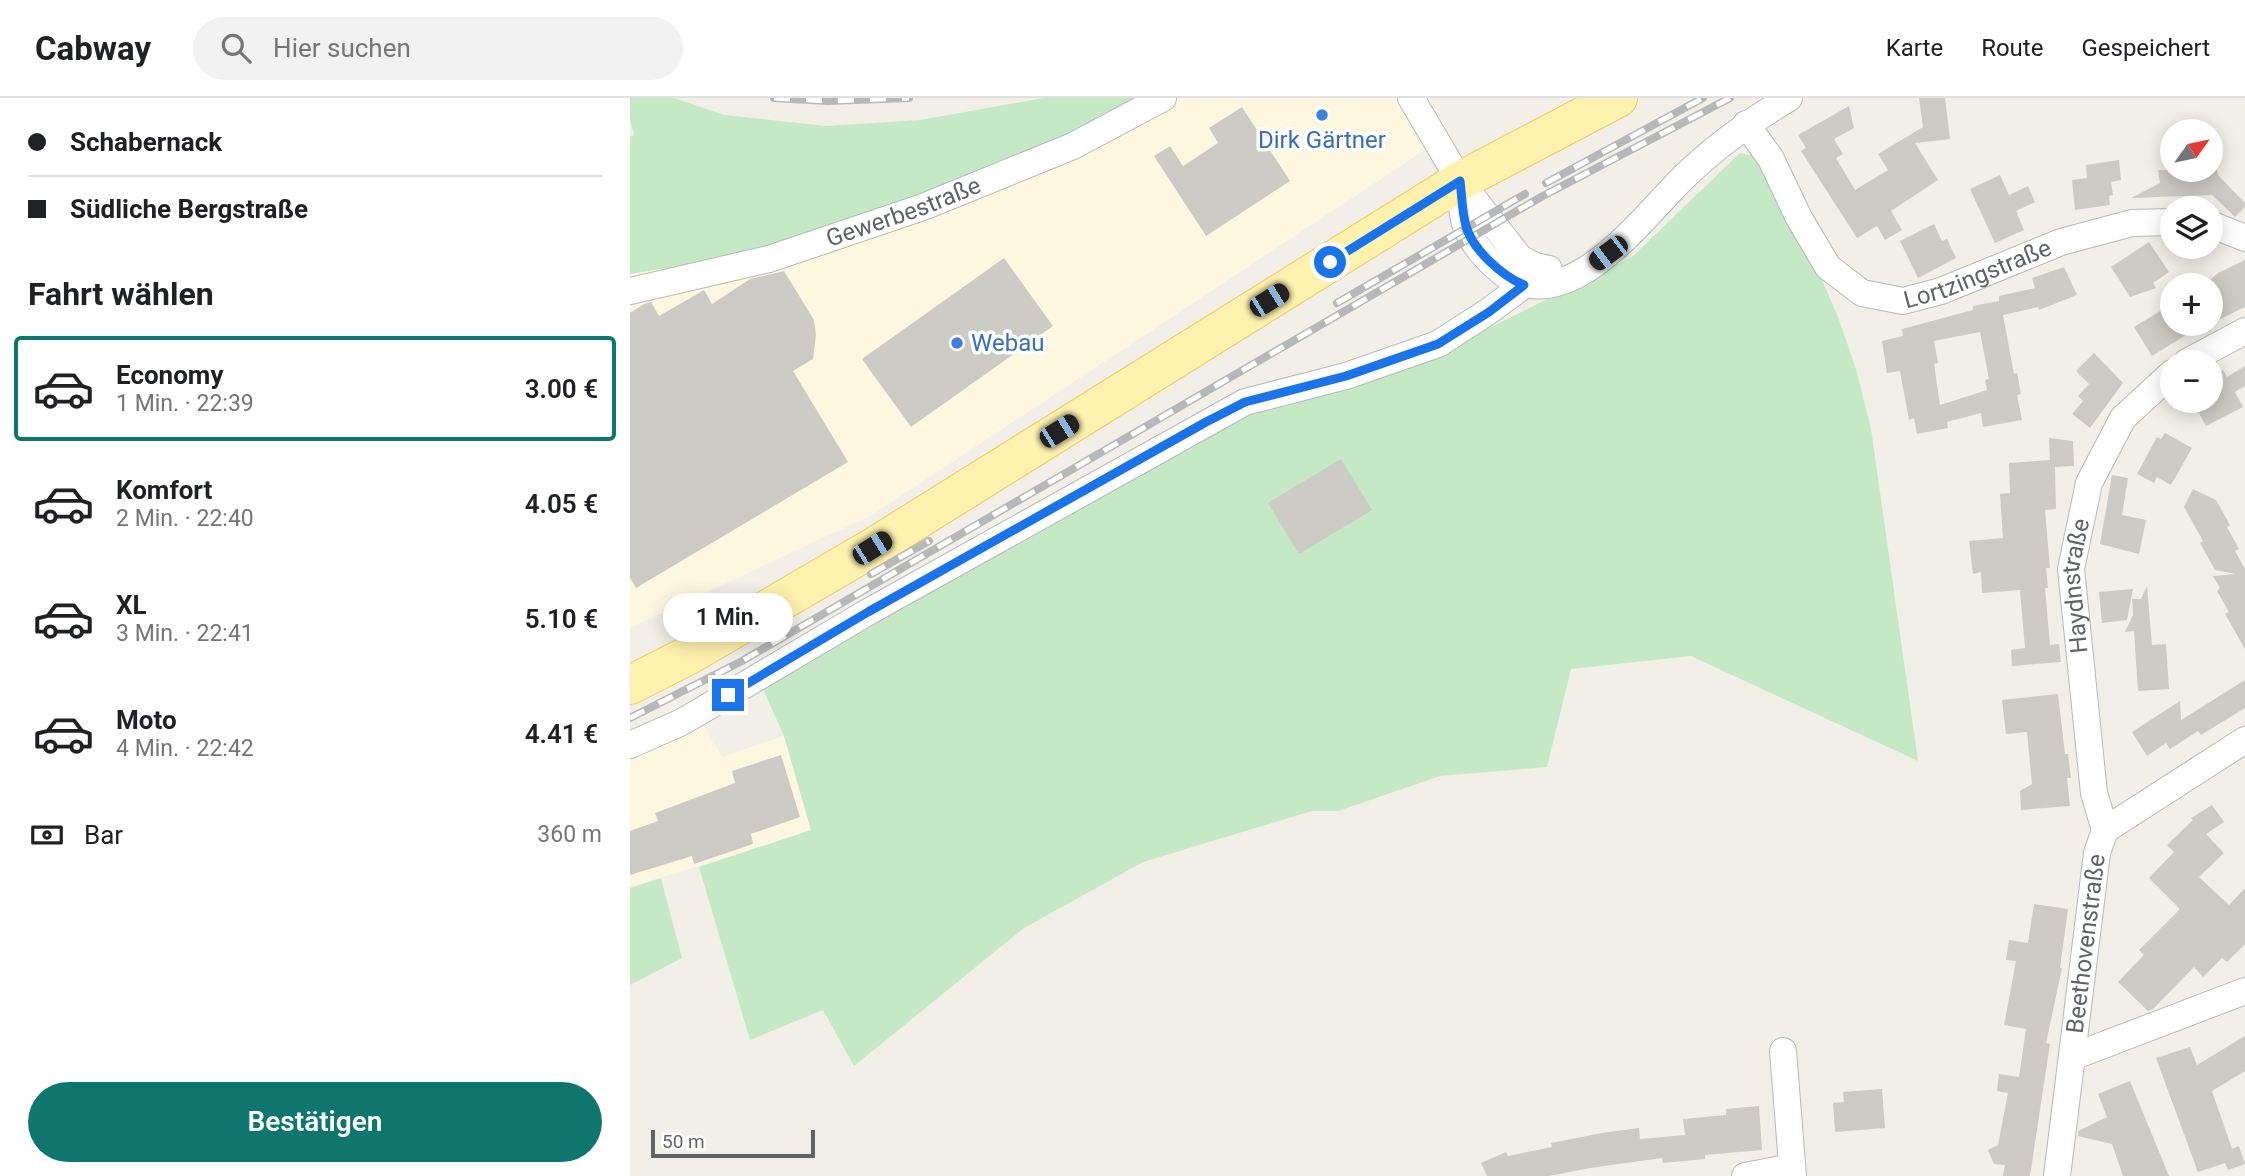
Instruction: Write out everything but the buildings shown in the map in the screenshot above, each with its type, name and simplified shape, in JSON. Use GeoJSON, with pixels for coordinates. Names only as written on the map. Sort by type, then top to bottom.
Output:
{"type":"FeatureCollection","features":[{"type":"Feature","properties":{"kind":"main road"},"geometry":{"type":"LineString","coordinates":[[630,685],[872,548],[1460,181],[1618,98]]}},
{"type":"Feature","properties":{"kind":"street","name":"Gewerbestraße"},"geometry":{"type":"LineString","coordinates":[[630,291],[769,260],[923,207],[1073,146],[1163,98]]}},
{"type":"Feature","properties":{"kind":"street"},"geometry":{"type":"LineString","coordinates":[[1411,98],[1460,181],[1520,258],[1529,275]]}},
{"type":"Feature","properties":{"kind":"street"},"geometry":{"type":"LineString","coordinates":[[630,745],[682,722],[868,612],[1245,402],[1346,376],[1438,344],[1489,312],[1529,275],[1576,275],[1624,241],[1682,178],[1746,124],[1789,98]]}},
{"type":"Feature","properties":{"kind":"street","name":"Lortzingstraße"},"geometry":{"type":"LineString","coordinates":[[1746,124],[1771,159],[1799,218],[1828,267],[1862,293],[1903,301],[1941,290],[2061,242],[2132,223],[2160,222]]}},
{"type":"Feature","properties":{"kind":"street"},"geometry":{"type":"LineString","coordinates":[[2223,229],[2245,238]]}},
{"type":"Feature","properties":{"kind":"street"},"geometry":{"type":"LineString","coordinates":[[2210,350],[2245,331]]}},
{"type":"Feature","properties":{"kind":"street","name":"Haydnstraße"},"geometry":{"type":"LineString","coordinates":[[2105,830],[2094,793],[2071,569],[2089,483],[2123,418],[2160,384]]}},
{"type":"Feature","properties":{"kind":"street"},"geometry":{"type":"LineString","coordinates":[[2105,830],[2245,740]]}},
{"type":"Feature","properties":{"kind":"street","name":"Beethovenstraße"},"geometry":{"type":"LineString","coordinates":[[2057,1176],[2097,853],[2105,830]]}},
{"type":"Feature","properties":{"kind":"street","name":"Beethovenstraße"},"geometry":{"type":"LineString","coordinates":[[2072,1057],[2245,991]]}},
{"type":"Feature","properties":{"kind":"street"},"geometry":{"type":"LineString","coordinates":[[1745,1176],[1792,1172],[1783,1051]]}},
{"type":"Feature","properties":{"kind":"shaded area"},"geometry":{"type":"Polygon","coordinates":[[[1151,98],[1429,98],[1449,134],[872,515],[630,628],[630,274],[681,266],[1151,98]]]}},
{"type":"Feature","properties":{"kind":"shaded area"},"geometry":{"type":"Polygon","coordinates":[[[701,720],[722,757],[784,736],[811,831],[630,887],[630,750],[701,720]]]}},
{"type":"Feature","properties":{"kind":"green space"},"geometry":{"type":"Polygon","coordinates":[[[630,98],[674,98],[724,115],[826,126],[920,120],[1044,98],[1151,98],[942,191],[782,243],[681,266],[630,274],[630,137],[634,135],[630,119],[630,98]]]}},
{"type":"Feature","properties":{"kind":"green space"},"geometry":{"type":"Polygon","coordinates":[[[1740,153],[1765,158],[1805,240],[1838,317],[1856,369],[1871,429],[1918,761],[1691,656],[1571,669],[1547,767],[1440,776],[1338,811],[1312,811],[1143,862],[1024,928],[854,1066],[823,1010],[750,1040],[699,867],[811,830],[784,736],[759,680],[1223,424],[1453,346],[1632,257],[1740,153]]]}},
{"type":"Feature","properties":{"kind":"green space"},"geometry":{"type":"Polygon","coordinates":[[[661,878],[682,958],[630,985],[630,888],[661,878]]]}},
{"type":"Feature","properties":{"kind":"railway"},"geometry":{"type":"LineString","coordinates":[[774,98],[828,101],[909,98]]}},
{"type":"Feature","properties":{"kind":"railway"},"geometry":{"type":"LineString","coordinates":[[1546,183],[1703,98]]}},
{"type":"Feature","properties":{"kind":"railway"},"geometry":{"type":"LineString","coordinates":[[630,718],[742,661],[1541,197],[1730,98]]}},
{"type":"Feature","properties":{"kind":"railway"},"geometry":{"type":"LineString","coordinates":[[1337,303],[1525,194]]}},
{"type":"Feature","properties":{"kind":"railway"},"geometry":{"type":"LineString","coordinates":[[871,574],[929,541]]}},
{"type":"Feature","properties":{"kind":"place","name":"Dirk Gärtner"},"geometry":{"type":"Point","coordinates":[1322,115]}},
{"type":"Feature","properties":{"kind":"place","name":"Webau"},"geometry":{"type":"Point","coordinates":[957,343]}},
{"type":"Feature","properties":{"kind":"route"},"geometry":{"type":"LineString","coordinates":[[728,695],[868,612],[1206,422],[1245,402],[1346,376],[1438,344],[1489,312],[1524,285],[1493,266],[1466,228],[1460,181],[1330,262]]}}]}
